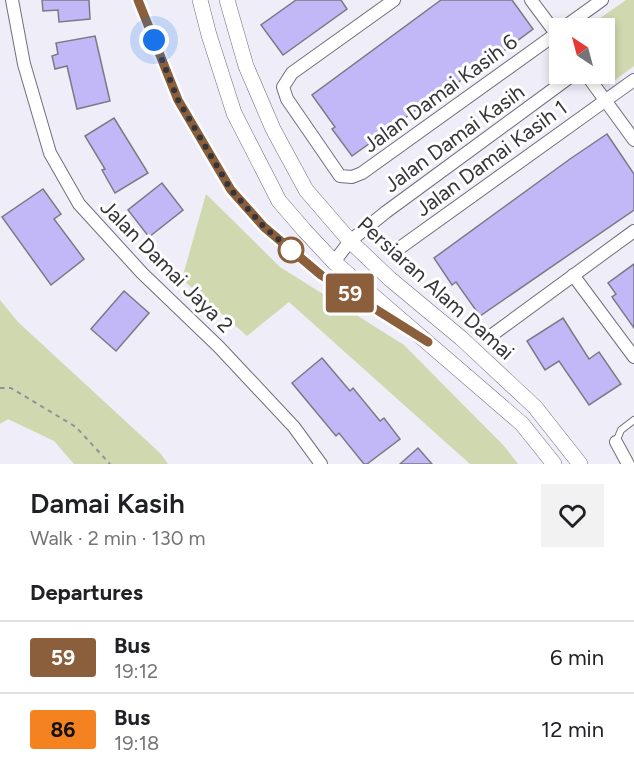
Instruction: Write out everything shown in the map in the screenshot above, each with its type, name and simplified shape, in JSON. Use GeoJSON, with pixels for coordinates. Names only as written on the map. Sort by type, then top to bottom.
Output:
{"type":"FeatureCollection","features":[{"type":"Feature","properties":{"kind":"street","name":"Jalan Damai Jaya 2"},"geometry":{"type":"LineString","coordinates":[[12,0],[24,64],[50,153],[79,204],[142,273],[219,347],[294,427],[321,464]]}},
{"type":"Feature","properties":{"kind":"street"},"geometry":{"type":"LineString","coordinates":[[200,0],[234,113],[279,201],[334,262],[522,424],[554,464]]}},
{"type":"Feature","properties":{"kind":"street","name":"Persiaran Alam Damai"},"geometry":{"type":"LineString","coordinates":[[227,0],[246,66],[273,129],[306,190],[350,241],[390,279],[461,338],[535,407],[580,464]]}},
{"type":"Feature","properties":{"kind":"street"},"geometry":{"type":"LineString","coordinates":[[378,5],[394,0]]}},
{"type":"Feature","properties":{"kind":"street"},"geometry":{"type":"LineString","coordinates":[[531,0],[549,21]]}},
{"type":"Feature","properties":{"kind":"street","name":"Jalan Damai Kasih 6"},"geometry":{"type":"LineString","coordinates":[[579,18],[602,0]]}},
{"type":"Feature","properties":{"kind":"street","name":"Jalan Damai Kasih 6"},"geometry":{"type":"LineString","coordinates":[[378,5],[292,73],[283,87],[287,99],[340,176],[352,177],[363,173],[549,40]]}},
{"type":"Feature","properties":{"kind":"street","name":"Jalan Damai Kasih 1"},"geometry":{"type":"LineString","coordinates":[[400,247],[634,80]]}},
{"type":"Feature","properties":{"kind":"street","name":"Jalan Damai Kasih"},"geometry":{"type":"LineString","coordinates":[[334,262],[350,241],[395,205],[560,84]]}},
{"type":"Feature","properties":{"kind":"street"},"geometry":{"type":"LineString","coordinates":[[594,84],[634,140]]}},
{"type":"Feature","properties":{"kind":"street"},"geometry":{"type":"LineString","coordinates":[[492,335],[634,231]]}},
{"type":"Feature","properties":{"kind":"street"},"geometry":{"type":"LineString","coordinates":[[573,275],[634,357]]}},
{"type":"Feature","properties":{"kind":"street"},"geometry":{"type":"LineString","coordinates":[[616,442],[628,464]]}},
{"type":"Feature","properties":{"kind":"lane"},"geometry":{"type":"LineString","coordinates":[[138,0],[178,100],[231,190],[264,227],[321,275],[428,342]]}},
{"type":"Feature","properties":{"kind":"lane"},"geometry":{"type":"LineString","coordinates":[[616,442],[621,430],[634,420]]}},
{"type":"Feature","properties":{"kind":"path"},"geometry":{"type":"LineString","coordinates":[[0,388],[11,388],[76,427],[110,464]]}},
{"type":"Feature","properties":{"kind":"green space"},"geometry":{"type":"Polygon","coordinates":[[[626,0],[634,0],[634,66],[615,80],[615,18],[600,18],[626,0]]]}},
{"type":"Feature","properties":{"kind":"green space"},"geometry":{"type":"Polygon","coordinates":[[[206,194],[280,267],[404,345],[505,447],[518,464],[470,464],[289,302],[247,336],[182,279],[206,194]]]}},
{"type":"Feature","properties":{"kind":"green space"},"geometry":{"type":"Polygon","coordinates":[[[0,300],[18,322],[161,454],[168,464],[74,464],[54,441],[8,419],[0,424],[0,300]]]}},
{"type":"Feature","properties":{"kind":"building"},"geometry":{"type":"Polygon","coordinates":[[[42,0],[89,0],[90,19],[59,22],[58,10],[43,11],[42,0]]]}},
{"type":"Feature","properties":{"kind":"building"},"geometry":{"type":"Polygon","coordinates":[[[296,0],[341,0],[347,9],[283,55],[261,25],[296,0]]]}},
{"type":"Feature","properties":{"kind":"building"},"geometry":{"type":"Polygon","coordinates":[[[441,0],[512,0],[533,29],[352,156],[332,129],[335,127],[312,95],[441,0]]]}},
{"type":"Feature","properties":{"kind":"building"},"geometry":{"type":"Polygon","coordinates":[[[95,36],[110,101],[77,109],[67,66],[55,69],[52,56],[58,54],[56,43],[95,36]]]}},
{"type":"Feature","properties":{"kind":"building"},"geometry":{"type":"Polygon","coordinates":[[[114,118],[148,173],[115,193],[102,170],[105,169],[85,136],[114,118]]]}},
{"type":"Feature","properties":{"kind":"building"},"geometry":{"type":"Polygon","coordinates":[[[607,134],[634,174],[634,210],[480,316],[456,282],[452,285],[434,258],[607,134]]]}},
{"type":"Feature","properties":{"kind":"building"},"geometry":{"type":"Polygon","coordinates":[[[162,183],[183,210],[149,237],[128,210],[162,183]]]}},
{"type":"Feature","properties":{"kind":"building"},"geometry":{"type":"Polygon","coordinates":[[[43,189],[61,214],[54,219],[84,259],[51,285],[2,217],[43,189]]]}},
{"type":"Feature","properties":{"kind":"building"},"geometry":{"type":"Polygon","coordinates":[[[634,264],[634,328],[612,297],[616,294],[608,283],[634,264]]]}},
{"type":"Feature","properties":{"kind":"building"},"geometry":{"type":"Polygon","coordinates":[[[124,291],[149,313],[116,351],[91,329],[124,291]]]}},
{"type":"Feature","properties":{"kind":"building"},"geometry":{"type":"Polygon","coordinates":[[[563,318],[589,359],[599,352],[621,384],[589,405],[559,361],[545,370],[527,341],[563,318]]]}},
{"type":"Feature","properties":{"kind":"building"},"geometry":{"type":"Polygon","coordinates":[[[322,358],[350,391],[353,388],[380,421],[384,418],[400,439],[367,464],[364,464],[339,433],[336,436],[292,383],[322,358]]]}},
{"type":"Feature","properties":{"kind":"building"},"geometry":{"type":"Polygon","coordinates":[[[418,448],[432,464],[400,464],[418,448]]]}},
{"type":"Feature","properties":{"kind":"bus line","name":"59"},"geometry":{"type":"LineString","coordinates":[[138,0],[178,100],[231,190],[264,227],[321,275],[428,342]]}},
{"type":"Feature","properties":{"kind":"route"},"geometry":{"type":"LineString","coordinates":[[154,40],[178,100],[231,190],[264,227],[291,250]]}}]}
